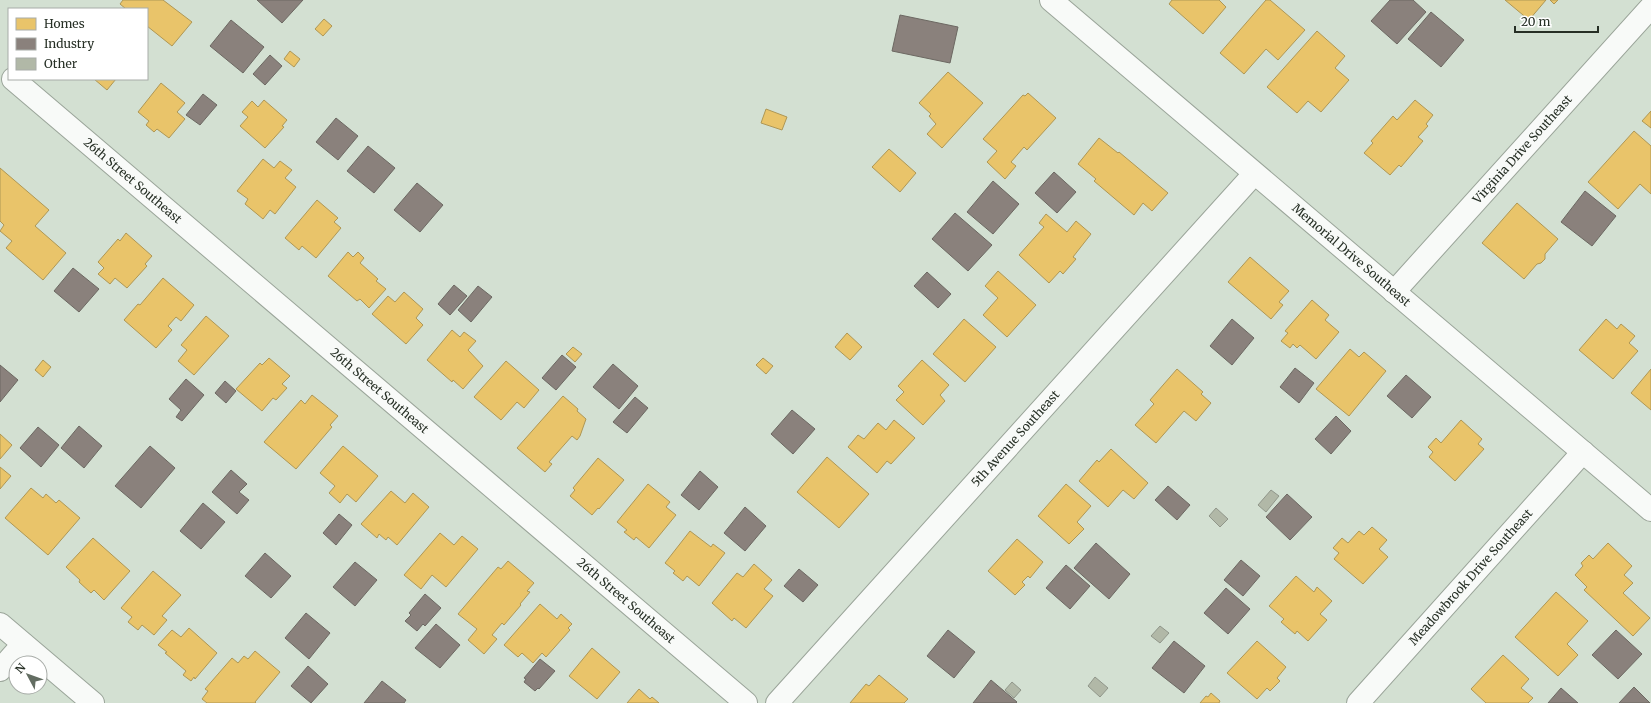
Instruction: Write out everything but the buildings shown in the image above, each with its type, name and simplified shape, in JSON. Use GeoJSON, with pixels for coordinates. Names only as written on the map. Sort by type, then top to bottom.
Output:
{"type":"FeatureCollection","features":[{"type":"Feature","properties":{"kind":"street","name":"Memorial Drive Southeast"},"geometry":{"type":"LineString","coordinates":[[1051,0],[1651,510]]}},
{"type":"Feature","properties":{"kind":"street","name":"Virginia Drive Southeast"},"geometry":{"type":"LineString","coordinates":[[1394,292],[1651,6]]}},
{"type":"Feature","properties":{"kind":"street"},"geometry":{"type":"LineString","coordinates":[[0,68],[8,74]]}},
{"type":"Feature","properties":{"kind":"street","name":"26th Street Southeast"},"geometry":{"type":"LineString","coordinates":[[15,80],[746,703]]}},
{"type":"Feature","properties":{"kind":"street","name":"5th Avenue Southeast"},"geometry":{"type":"LineString","coordinates":[[777,703],[1254,174]]}},
{"type":"Feature","properties":{"kind":"street","name":"Meadowbrook Drive Southeast"},"geometry":{"type":"LineString","coordinates":[[1358,703],[1582,452]]}},
{"type":"Feature","properties":{"kind":"street"},"geometry":{"type":"LineString","coordinates":[[0,624],[94,703]]}},
{"type":"Feature","properties":{"kind":"street"},"geometry":{"type":"LineString","coordinates":[[0,670],[23,644]]}}]}
